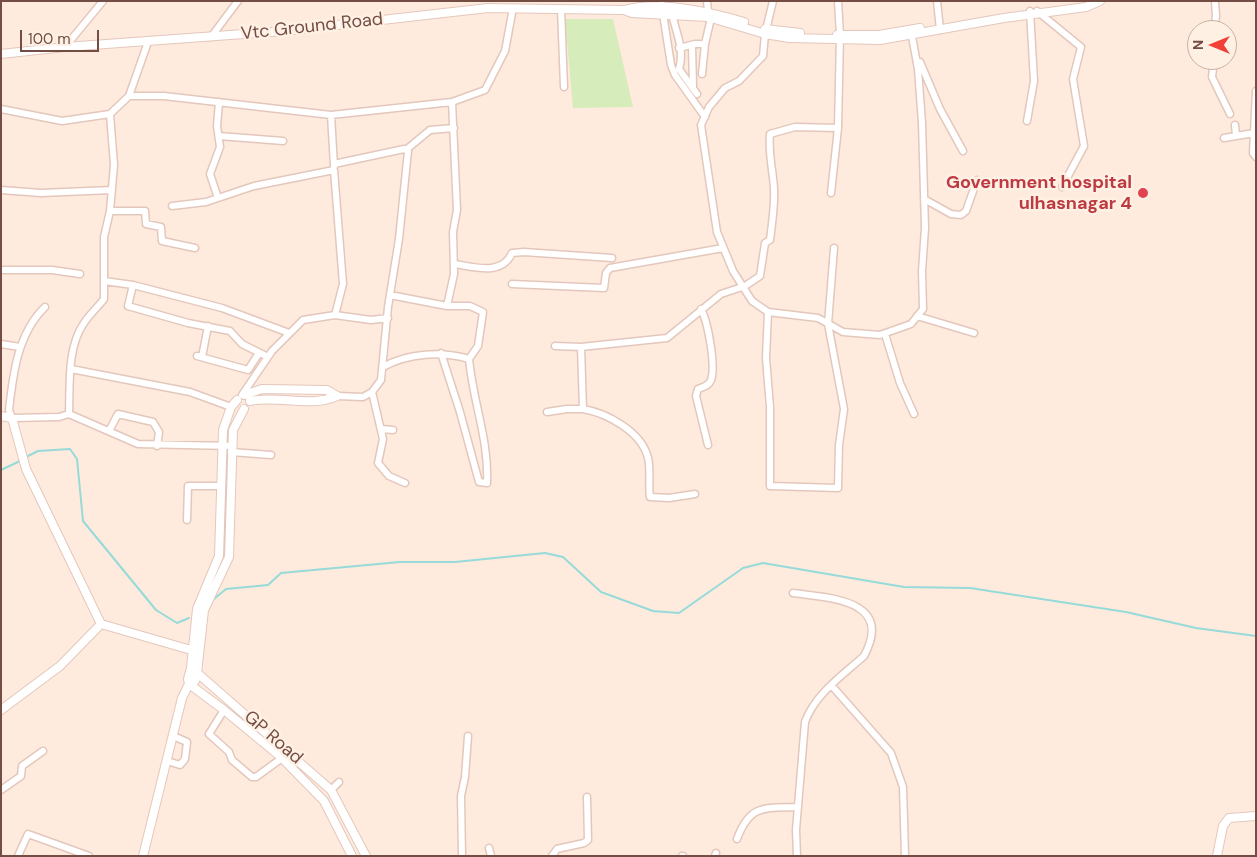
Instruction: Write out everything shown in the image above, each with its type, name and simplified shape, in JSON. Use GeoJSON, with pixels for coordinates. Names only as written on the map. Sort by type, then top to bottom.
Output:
{"type":"FeatureCollection","features":[{"type":"Feature","properties":{"kind":"street"},"geometry":{"type":"LineString","coordinates":[[64,47],[103,1]]}},
{"type":"Feature","properties":{"kind":"street"},"geometry":{"type":"LineString","coordinates":[[211,37],[238,1]]}},
{"type":"Feature","properties":{"kind":"street"},"geometry":{"type":"LineString","coordinates":[[609,1],[612,10]]}},
{"type":"Feature","properties":{"kind":"street"},"geometry":{"type":"LineString","coordinates":[[702,74],[710,15],[708,1]]}},
{"type":"Feature","properties":{"kind":"street"},"geometry":{"type":"LineString","coordinates":[[773,1],[766,31],[763,56],[739,82],[724,88],[709,107],[701,125],[703,149],[717,232],[733,271],[745,286],[752,301],[768,312],[811,317],[843,332],[885,334],[911,324],[923,309],[922,271],[925,228],[922,123],[912,32]]}},
{"type":"Feature","properties":{"kind":"street"},"geometry":{"type":"LineString","coordinates":[[831,193],[838,128],[840,38],[838,1]]}},
{"type":"Feature","properties":{"kind":"street"},"geometry":{"type":"LineString","coordinates":[[937,1],[939,28]]}},
{"type":"Feature","properties":{"kind":"street"},"geometry":{"type":"LineString","coordinates":[[662,7],[710,15],[789,38],[880,38],[1090,1]]}},
{"type":"Feature","properties":{"kind":"street"},"geometry":{"type":"LineString","coordinates":[[1034,12],[1086,7],[1100,1]]}},
{"type":"Feature","properties":{"kind":"street"},"geometry":{"type":"LineString","coordinates":[[1215,1],[1215,20]]}},
{"type":"Feature","properties":{"kind":"street","name":"Vtc Ground Road"},"geometry":{"type":"LineString","coordinates":[[1,54],[64,47],[285,31],[487,5],[513,8],[562,9],[599,5],[612,10],[624,10],[632,13],[662,7]]}},
{"type":"Feature","properties":{"kind":"street"},"geometry":{"type":"LineString","coordinates":[[662,7],[672,14],[710,15]]}},
{"type":"Feature","properties":{"kind":"street"},"geometry":{"type":"LineString","coordinates":[[662,7],[675,75],[705,117]]}},
{"type":"Feature","properties":{"kind":"street"},"geometry":{"type":"LineString","coordinates":[[129,96],[164,96],[331,115],[452,102],[485,90],[505,51],[513,8]]}},
{"type":"Feature","properties":{"kind":"street"},"geometry":{"type":"LineString","coordinates":[[562,9],[564,87]]}},
{"type":"Feature","properties":{"kind":"street"},"geometry":{"type":"LineString","coordinates":[[1027,121],[1034,81],[1034,12]]}},
{"type":"Feature","properties":{"kind":"street"},"geometry":{"type":"LineString","coordinates":[[1034,12],[1066,33],[1080,47],[1073,79],[1084,146],[1062,187]]}},
{"type":"Feature","properties":{"kind":"street"},"geometry":{"type":"LineString","coordinates":[[672,14],[679,36],[682,62],[679,69],[695,91],[692,46]]}},
{"type":"Feature","properties":{"kind":"street"},"geometry":{"type":"LineString","coordinates":[[1,109],[62,121],[110,114],[129,96],[148,42]]}},
{"type":"Feature","properties":{"kind":"street"},"geometry":{"type":"LineString","coordinates":[[680,48],[695,44],[705,44]]}},
{"type":"Feature","properties":{"kind":"street"},"geometry":{"type":"LineString","coordinates":[[915,52],[940,109],[963,151]]}},
{"type":"Feature","properties":{"kind":"street"},"geometry":{"type":"LineString","coordinates":[[1213,70],[1212,77],[1230,114]]}},
{"type":"Feature","properties":{"kind":"street"},"geometry":{"type":"LineString","coordinates":[[1256,91],[1253,153],[1256,157]]}},
{"type":"Feature","properties":{"kind":"street"},"geometry":{"type":"LineString","coordinates":[[218,198],[210,174],[220,147],[217,117],[220,102]]}},
{"type":"Feature","properties":{"kind":"street"},"geometry":{"type":"LineString","coordinates":[[447,306],[454,274],[453,232],[457,210],[452,102]]}},
{"type":"Feature","properties":{"kind":"street"},"geometry":{"type":"LineString","coordinates":[[69,414],[71,369],[77,338],[84,323],[104,299],[104,237],[110,211],[114,165],[110,114]]}},
{"type":"Feature","properties":{"kind":"street"},"geometry":{"type":"LineString","coordinates":[[331,115],[338,240],[343,284],[335,315]]}},
{"type":"Feature","properties":{"kind":"street"},"geometry":{"type":"LineString","coordinates":[[1235,125],[1236,135]]}},
{"type":"Feature","properties":{"kind":"street"},"geometry":{"type":"LineString","coordinates":[[555,346],[581,347],[667,338],[721,294],[745,286],[760,276],[762,250],[765,243],[770,240],[774,189],[770,164],[770,134],[795,127],[838,128]]}},
{"type":"Feature","properties":{"kind":"street"},"geometry":{"type":"LineString","coordinates":[[172,206],[206,202],[254,186],[407,149],[430,130],[454,128]]}},
{"type":"Feature","properties":{"kind":"street"},"geometry":{"type":"LineString","coordinates":[[1224,138],[1254,133]]}},
{"type":"Feature","properties":{"kind":"street"},"geometry":{"type":"LineString","coordinates":[[219,136],[283,141]]}},
{"type":"Feature","properties":{"kind":"street"},"geometry":{"type":"LineString","coordinates":[[241,397],[250,401],[262,399],[327,401],[337,396],[363,396],[372,392],[381,380],[390,296],[399,239],[407,149]]}},
{"type":"Feature","properties":{"kind":"street"},"geometry":{"type":"LineString","coordinates":[[924,199],[951,214],[961,215],[966,211],[977,180]]}},
{"type":"Feature","properties":{"kind":"street"},"geometry":{"type":"LineString","coordinates":[[1,190],[41,193],[112,190]]}},
{"type":"Feature","properties":{"kind":"street"},"geometry":{"type":"LineString","coordinates":[[110,211],[145,211],[146,224],[161,227],[162,241],[195,248]]}},
{"type":"Feature","properties":{"kind":"street"},"geometry":{"type":"LineString","coordinates":[[512,284],[604,288],[606,273],[610,268],[723,248]]}},
{"type":"Feature","properties":{"kind":"street"},"geometry":{"type":"LineString","coordinates":[[768,312],[766,358],[770,407],[770,486],[838,488],[839,445],[844,409],[828,324],[834,248]]}},
{"type":"Feature","properties":{"kind":"street"},"geometry":{"type":"LineString","coordinates":[[454,264],[501,268],[508,263],[512,253],[524,252],[612,258]]}},
{"type":"Feature","properties":{"kind":"street"},"geometry":{"type":"LineString","coordinates":[[1,270],[52,270],[80,274]]}},
{"type":"Feature","properties":{"kind":"street"},"geometry":{"type":"LineString","coordinates":[[104,281],[133,285],[222,308],[289,333]]}},
{"type":"Feature","properties":{"kind":"street"},"geometry":{"type":"LineString","coordinates":[[133,285],[128,306],[230,331],[242,344],[268,357]]}},
{"type":"Feature","properties":{"kind":"street"},"geometry":{"type":"LineString","coordinates":[[390,296],[447,306],[470,306],[483,312],[478,346],[469,359],[472,390],[487,451],[487,483],[479,482],[448,371],[441,353]]}},
{"type":"Feature","properties":{"kind":"street"},"geometry":{"type":"LineString","coordinates":[[45,307],[34,318],[20,347],[11,392],[9,410],[26,469],[101,624],[197,652]]}},
{"type":"Feature","properties":{"kind":"street"},"geometry":{"type":"LineString","coordinates":[[701,309],[710,332],[712,378],[707,385],[698,389],[696,396],[708,445]]}},
{"type":"Feature","properties":{"kind":"street"},"geometry":{"type":"LineString","coordinates":[[197,652],[197,609],[219,556],[223,430],[231,406],[241,397],[268,357],[303,320],[335,315],[371,320],[388,318]]}},
{"type":"Feature","properties":{"kind":"street"},"geometry":{"type":"LineString","coordinates":[[917,316],[974,333]]}},
{"type":"Feature","properties":{"kind":"street"},"geometry":{"type":"LineString","coordinates":[[208,326],[200,357],[248,370],[259,353]]}},
{"type":"Feature","properties":{"kind":"street"},"geometry":{"type":"LineString","coordinates":[[885,334],[900,383],[914,414]]}},
{"type":"Feature","properties":{"kind":"street"},"geometry":{"type":"LineString","coordinates":[[1,344],[20,347]]}},
{"type":"Feature","properties":{"kind":"street"},"geometry":{"type":"LineString","coordinates":[[581,347],[583,409]]}},
{"type":"Feature","properties":{"kind":"street"},"geometry":{"type":"LineString","coordinates":[[383,367],[396,360],[441,353],[469,359]]}},
{"type":"Feature","properties":{"kind":"street"},"geometry":{"type":"LineString","coordinates":[[71,369],[190,392],[231,406]]}},
{"type":"Feature","properties":{"kind":"street"},"geometry":{"type":"LineString","coordinates":[[241,397],[262,389],[327,390],[337,396]]}},
{"type":"Feature","properties":{"kind":"street"},"geometry":{"type":"LineString","coordinates":[[372,392],[383,439],[378,463],[389,476],[405,482]]}},
{"type":"Feature","properties":{"kind":"street"},"geometry":{"type":"LineString","coordinates":[[241,397],[238,406],[244,409]]}},
{"type":"Feature","properties":{"kind":"street"},"geometry":{"type":"LineString","coordinates":[[143,856],[182,698],[189,684],[188,679],[194,671],[204,610],[229,557],[233,430],[250,401]]}},
{"type":"Feature","properties":{"kind":"street"},"geometry":{"type":"LineString","coordinates":[[548,412],[583,409],[598,412],[615,420],[645,450],[649,462],[650,497],[669,498],[695,494]]}},
{"type":"Feature","properties":{"kind":"street"},"geometry":{"type":"LineString","coordinates":[[1,416],[12,418],[59,417],[69,414],[138,444],[157,446],[222,446],[271,456]]}},
{"type":"Feature","properties":{"kind":"street"},"geometry":{"type":"LineString","coordinates":[[110,431],[118,414],[153,422],[159,432],[157,446]]}},
{"type":"Feature","properties":{"kind":"street"},"geometry":{"type":"LineString","coordinates":[[381,429],[393,430]]}},
{"type":"Feature","properties":{"kind":"street"},"geometry":{"type":"LineString","coordinates":[[187,520],[188,486],[231,482]]}},
{"type":"Feature","properties":{"kind":"street"},"geometry":{"type":"LineString","coordinates":[[219,556],[229,557]]}},
{"type":"Feature","properties":{"kind":"street"},"geometry":{"type":"LineString","coordinates":[[793,593],[830,598],[863,609],[869,616],[870,638],[864,656],[810,709],[805,722],[798,807],[797,856]]}},
{"type":"Feature","properties":{"kind":"street"},"geometry":{"type":"LineString","coordinates":[[1,710],[60,666],[101,624]]}},
{"type":"Feature","properties":{"kind":"street","name":"GP Road"},"geometry":{"type":"LineString","coordinates":[[194,671],[330,790],[346,815],[366,856]]}},
{"type":"Feature","properties":{"kind":"street","name":"GP Road"},"geometry":{"type":"LineString","coordinates":[[189,684],[282,758],[324,801],[351,853]]}},
{"type":"Feature","properties":{"kind":"street"},"geometry":{"type":"LineString","coordinates":[[832,686],[891,753],[903,787],[905,856]]}},
{"type":"Feature","properties":{"kind":"street"},"geometry":{"type":"LineString","coordinates":[[224,710],[209,734],[229,752],[232,760],[252,777],[256,777],[282,758]]}},
{"type":"Feature","properties":{"kind":"street"},"geometry":{"type":"LineString","coordinates":[[167,761],[180,765],[185,759],[187,742],[173,736]]}},
{"type":"Feature","properties":{"kind":"street"},"geometry":{"type":"LineString","coordinates":[[462,856],[461,796],[465,777],[468,736]]}},
{"type":"Feature","properties":{"kind":"street"},"geometry":{"type":"LineString","coordinates":[[1,790],[21,776],[22,766],[43,751]]}},
{"type":"Feature","properties":{"kind":"street"},"geometry":{"type":"LineString","coordinates":[[330,790],[339,782]]}},
{"type":"Feature","properties":{"kind":"street"},"geometry":{"type":"LineString","coordinates":[[552,856],[557,849],[584,843],[588,840],[587,797]]}},
{"type":"Feature","properties":{"kind":"street"},"geometry":{"type":"LineString","coordinates":[[737,839],[743,822],[754,812],[769,808],[798,807]]}},
{"type":"Feature","properties":{"kind":"street"},"geometry":{"type":"LineString","coordinates":[[336,822],[346,815]]}},
{"type":"Feature","properties":{"kind":"street"},"geometry":{"type":"LineString","coordinates":[[1217,856],[1223,826],[1229,818],[1256,816]]}},
{"type":"Feature","properties":{"kind":"street"},"geometry":{"type":"LineString","coordinates":[[18,856],[28,834],[89,856]]}},
{"type":"Feature","properties":{"kind":"street"},"geometry":{"type":"LineString","coordinates":[[351,853],[361,846]]}},
{"type":"Feature","properties":{"kind":"street"},"geometry":{"type":"LineString","coordinates":[[489,848],[491,856]]}},
{"type":"Feature","properties":{"kind":"green space"},"geometry":{"type":"Polygon","coordinates":[[[565,19],[613,19],[633,107],[573,108],[565,19]]]}},
{"type":"Feature","properties":{"kind":"waterway"},"geometry":{"type":"LineString","coordinates":[[26,457],[38,451],[70,449],[77,459],[83,521],[156,610],[177,623],[189,618]]}},
{"type":"Feature","properties":{"kind":"waterway"},"geometry":{"type":"LineString","coordinates":[[1,470],[22,460]]}},
{"type":"Feature","properties":{"kind":"waterway"},"geometry":{"type":"LineString","coordinates":[[214,599],[226,589],[268,585],[281,573],[400,562],[455,562],[545,553],[563,557],[601,592],[653,611],[679,613],[743,568],[763,563],[904,587],[970,588],[1126,612],[1196,628],[1256,636]]}},
{"type":"Feature","properties":{"kind":"place","name":"Government hospital ulhasnagar 4"},"geometry":{"type":"Point","coordinates":[1143,193]}}]}
